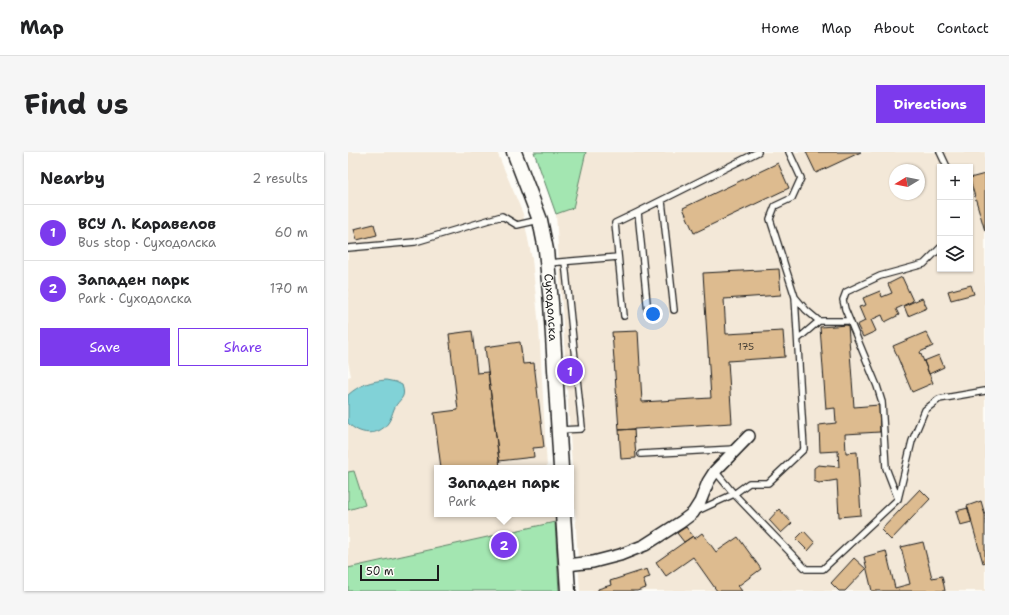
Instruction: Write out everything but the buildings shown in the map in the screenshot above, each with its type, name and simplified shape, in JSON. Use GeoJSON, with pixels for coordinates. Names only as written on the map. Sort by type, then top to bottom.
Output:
{"type":"FeatureCollection","features":[{"type":"Feature","properties":{"kind":"street","name":"Суходолска"},"geometry":{"type":"LineString","coordinates":[[514,152],[540,220],[548,263],[561,465]]}},
{"type":"Feature","properties":{"kind":"street"},"geometry":{"type":"LineString","coordinates":[[567,565],[593,562],[620,555],[646,545],[693,513],[715,471],[735,449],[750,436]]}},
{"type":"Feature","properties":{"kind":"street"},"geometry":{"type":"LineString","coordinates":[[563,517],[568,591]]}},
{"type":"Feature","properties":{"kind":"lane"},"geometry":{"type":"LineString","coordinates":[[624,316],[614,223],[662,201],[758,152]]}},
{"type":"Feature","properties":{"kind":"lane"},"geometry":{"type":"LineString","coordinates":[[693,513],[734,494],[749,483],[768,483],[804,448],[795,297],[770,219],[775,206],[792,198],[801,178],[789,152]]}},
{"type":"Feature","properties":{"kind":"lane"},"geometry":{"type":"LineString","coordinates":[[940,152],[946,164]]}},
{"type":"Feature","properties":{"kind":"lane"},"geometry":{"type":"LineString","coordinates":[[662,201],[674,310]]}},
{"type":"Feature","properties":{"kind":"lane"},"geometry":{"type":"LineString","coordinates":[[638,212],[648,313]]}},
{"type":"Feature","properties":{"kind":"lane"},"geometry":{"type":"LineString","coordinates":[[348,248],[414,242],[502,216],[517,225],[540,220]]}},
{"type":"Feature","properties":{"kind":"lane"},"geometry":{"type":"LineString","coordinates":[[898,499],[886,468],[882,402],[843,300],[846,292],[880,276],[924,264],[937,251]]}},
{"type":"Feature","properties":{"kind":"lane"},"geometry":{"type":"LineString","coordinates":[[548,263],[618,257]]}},
{"type":"Feature","properties":{"kind":"lane"},"geometry":{"type":"LineString","coordinates":[[558,430],[581,429],[582,427],[565,262]]}},
{"type":"Feature","properties":{"kind":"lane"},"geometry":{"type":"LineString","coordinates":[[795,297],[806,310],[819,321],[850,321]]}},
{"type":"Feature","properties":{"kind":"lane"},"geometry":{"type":"LineString","coordinates":[[798,339],[819,321]]}},
{"type":"Feature","properties":{"kind":"lane"},"geometry":{"type":"LineString","coordinates":[[715,471],[734,494],[806,569],[823,569],[898,499],[912,441],[925,410],[940,399],[985,391]]}},
{"type":"Feature","properties":{"kind":"lane"},"geometry":{"type":"LineString","coordinates":[[641,454],[735,449]]}},
{"type":"Feature","properties":{"kind":"shaded area"},"geometry":{"type":"Polygon","coordinates":[[[348,152],[497,152],[523,214],[532,259],[539,327],[547,465],[434,465],[434,517],[554,517],[555,522],[348,568],[348,510],[365,506],[354,471],[348,472],[348,377],[351,376],[348,361],[348,152]]]}},
{"type":"Feature","properties":{"kind":"shaded area"},"geometry":{"type":"Polygon","coordinates":[[[586,152],[985,152],[985,591],[580,591],[574,497],[574,465],[572,465],[556,214],[573,208],[586,152]]]}},
{"type":"Feature","properties":{"kind":"green space"},"geometry":{"type":"Polygon","coordinates":[[[534,152],[586,152],[573,208],[556,214],[534,152]]]}},
{"type":"Feature","properties":{"kind":"green space"},"geometry":{"type":"Polygon","coordinates":[[[354,471],[365,505],[348,510],[348,472],[354,471]]]}},
{"type":"Feature","properties":{"kind":"green space"},"geometry":{"type":"Polygon","coordinates":[[[555,522],[559,591],[348,591],[348,568],[555,522]]]}},
{"type":"Feature","properties":{"kind":"water"},"geometry":{"type":"Polygon","coordinates":[[[386,380],[402,385],[404,393],[396,405],[388,423],[379,431],[368,433],[352,427],[348,423],[348,395],[366,384],[386,380]]]}},
{"type":"Feature","properties":{"kind":"place","name":"ВСУ Л. Каравелов"},"geometry":{"type":"Point","coordinates":[570,371]}},
{"type":"Feature","properties":{"kind":"place","name":"Западен парк"},"geometry":{"type":"Point","coordinates":[504,545]}}]}
